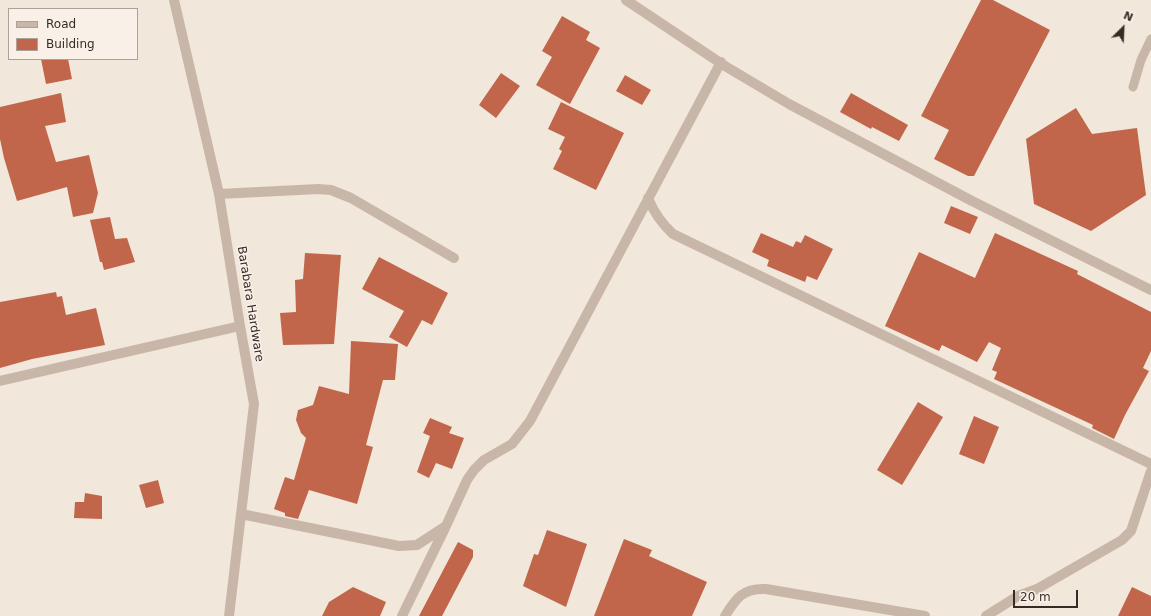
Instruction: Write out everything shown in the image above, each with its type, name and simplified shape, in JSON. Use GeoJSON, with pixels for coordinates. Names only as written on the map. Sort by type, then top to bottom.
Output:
{"type":"FeatureCollection","features":[{"type":"Feature","properties":{"kind":"street","name":"Barabara Hardware"},"geometry":{"type":"LineString","coordinates":[[174,0],[219,194],[254,404],[228,616]]}},
{"type":"Feature","properties":{"kind":"street"},"geometry":{"type":"LineString","coordinates":[[626,0],[789,104],[972,201],[1151,290]]}},
{"type":"Feature","properties":{"kind":"street"},"geometry":{"type":"LineString","coordinates":[[402,616],[467,480],[484,460],[512,444],[530,422],[721,62]]}},
{"type":"Feature","properties":{"kind":"street"},"geometry":{"type":"LineString","coordinates":[[219,194],[318,188],[331,190],[351,198],[454,258]]}},
{"type":"Feature","properties":{"kind":"street"},"geometry":{"type":"LineString","coordinates":[[648,198],[653,212],[662,224],[673,234],[1151,464]]}},
{"type":"Feature","properties":{"kind":"street"},"geometry":{"type":"LineString","coordinates":[[0,381],[240,326]]}},
{"type":"Feature","properties":{"kind":"street"},"geometry":{"type":"LineString","coordinates":[[986,616],[1018,596],[1037,589],[1127,536],[1131,531],[1151,471]]}},
{"type":"Feature","properties":{"kind":"street"},"geometry":{"type":"LineString","coordinates":[[240,514],[399,546],[417,545],[446,526]]}},
{"type":"Feature","properties":{"kind":"street"},"geometry":{"type":"LineString","coordinates":[[725,616],[738,597],[748,591],[766,589],[925,616]]}},
{"type":"Feature","properties":{"kind":"lane"},"geometry":{"type":"LineString","coordinates":[[1133,87],[1141,60],[1151,39]]}},
{"type":"Feature","properties":{"kind":"building"},"geometry":{"type":"Polygon","coordinates":[[[981,0],[993,0],[1050,30],[974,176],[968,176],[934,159],[949,130],[921,116],[981,0]]]}},
{"type":"Feature","properties":{"kind":"building"},"geometry":{"type":"Polygon","coordinates":[[[562,16],[590,32],[586,40],[600,48],[570,104],[536,85],[552,57],[542,51],[562,16]]]}},
{"type":"Feature","properties":{"kind":"building"},"geometry":{"type":"Polygon","coordinates":[[[41,60],[68,60],[72,79],[46,84],[41,60]]]}},
{"type":"Feature","properties":{"kind":"building"},"geometry":{"type":"Polygon","coordinates":[[[501,73],[520,86],[496,118],[479,105],[501,73]]]}},
{"type":"Feature","properties":{"kind":"building"},"geometry":{"type":"Polygon","coordinates":[[[625,75],[651,90],[642,105],[616,91],[625,75]]]}},
{"type":"Feature","properties":{"kind":"building"},"geometry":{"type":"Polygon","coordinates":[[[61,93],[66,122],[45,126],[56,162],[89,155],[98,193],[93,213],[73,217],[67,187],[17,201],[0,139],[0,107],[61,93]]]}},
{"type":"Feature","properties":{"kind":"building"},"geometry":{"type":"Polygon","coordinates":[[[851,93],[908,125],[899,141],[872,127],[871,129],[840,112],[851,93]]]}},
{"type":"Feature","properties":{"kind":"building"},"geometry":{"type":"Polygon","coordinates":[[[561,102],[624,133],[596,190],[553,169],[562,151],[559,149],[565,137],[548,129],[561,102]]]}},
{"type":"Feature","properties":{"kind":"building"},"geometry":{"type":"Polygon","coordinates":[[[1076,108],[1092,134],[1137,128],[1146,195],[1091,231],[1034,204],[1026,139],[1076,108]]]}},
{"type":"Feature","properties":{"kind":"building"},"geometry":{"type":"Polygon","coordinates":[[[951,206],[978,217],[970,234],[944,223],[951,206]]]}},
{"type":"Feature","properties":{"kind":"building"},"geometry":{"type":"Polygon","coordinates":[[[110,217],[115,239],[127,238],[135,262],[104,270],[102,262],[100,262],[90,220],[110,217]]]}},
{"type":"Feature","properties":{"kind":"building"},"geometry":{"type":"Polygon","coordinates":[[[761,233],[793,247],[796,241],[801,243],[805,235],[833,249],[817,280],[807,276],[805,282],[767,266],[769,260],[752,252],[761,233]]]}},
{"type":"Feature","properties":{"kind":"building"},"geometry":{"type":"Polygon","coordinates":[[[995,233],[1078,271],[1077,274],[1151,312],[1151,351],[1143,368],[1149,371],[1125,415],[1114,439],[1092,428],[1093,425],[994,379],[997,372],[992,370],[1001,348],[989,342],[977,362],[942,345],[939,351],[885,326],[919,252],[975,278],[995,233]]]}},
{"type":"Feature","properties":{"kind":"building"},"geometry":{"type":"Polygon","coordinates":[[[305,253],[341,255],[334,344],[283,345],[280,313],[296,312],[295,280],[303,279],[305,253]]]}},
{"type":"Feature","properties":{"kind":"building"},"geometry":{"type":"Polygon","coordinates":[[[379,257],[448,293],[432,325],[422,320],[407,347],[389,337],[404,311],[362,289],[379,257]]]}},
{"type":"Feature","properties":{"kind":"building"},"geometry":{"type":"Polygon","coordinates":[[[56,292],[57,297],[62,296],[66,315],[96,308],[105,345],[32,359],[0,368],[0,302],[56,292]]]}},
{"type":"Feature","properties":{"kind":"building"},"geometry":{"type":"Polygon","coordinates":[[[351,341],[398,344],[395,380],[383,380],[366,445],[373,447],[357,504],[309,490],[298,519],[285,516],[285,513],[274,509],[285,477],[294,480],[306,438],[301,433],[296,420],[298,410],[313,405],[319,386],[349,394],[351,341]]]}},
{"type":"Feature","properties":{"kind":"building"},"geometry":{"type":"Polygon","coordinates":[[[918,402],[943,417],[902,485],[877,470],[918,402]]]}},
{"type":"Feature","properties":{"kind":"building"},"geometry":{"type":"Polygon","coordinates":[[[974,416],[999,427],[984,464],[959,454],[974,416]]]}},
{"type":"Feature","properties":{"kind":"building"},"geometry":{"type":"Polygon","coordinates":[[[430,418],[452,427],[449,433],[464,438],[452,469],[436,463],[429,478],[417,472],[430,436],[423,433],[430,418]]]}},
{"type":"Feature","properties":{"kind":"building"},"geometry":{"type":"Polygon","coordinates":[[[158,480],[164,503],[146,508],[139,485],[158,480]]]}},
{"type":"Feature","properties":{"kind":"building"},"geometry":{"type":"Polygon","coordinates":[[[85,493],[102,496],[102,519],[74,518],[75,502],[84,502],[85,493]]]}},
{"type":"Feature","properties":{"kind":"building"},"geometry":{"type":"Polygon","coordinates":[[[547,530],[587,544],[566,607],[523,586],[534,554],[538,555],[547,530]]]}},
{"type":"Feature","properties":{"kind":"building"},"geometry":{"type":"Polygon","coordinates":[[[624,539],[652,550],[649,556],[707,582],[692,616],[594,616],[624,539]]]}},
{"type":"Feature","properties":{"kind":"building"},"geometry":{"type":"Polygon","coordinates":[[[458,542],[473,550],[473,557],[442,616],[419,616],[458,542]]]}},
{"type":"Feature","properties":{"kind":"building"},"geometry":{"type":"Polygon","coordinates":[[[353,587],[386,602],[380,616],[322,616],[329,602],[353,587]]]}},
{"type":"Feature","properties":{"kind":"building"},"geometry":{"type":"Polygon","coordinates":[[[1132,587],[1151,596],[1151,616],[1118,616],[1132,587]]]}}]}
